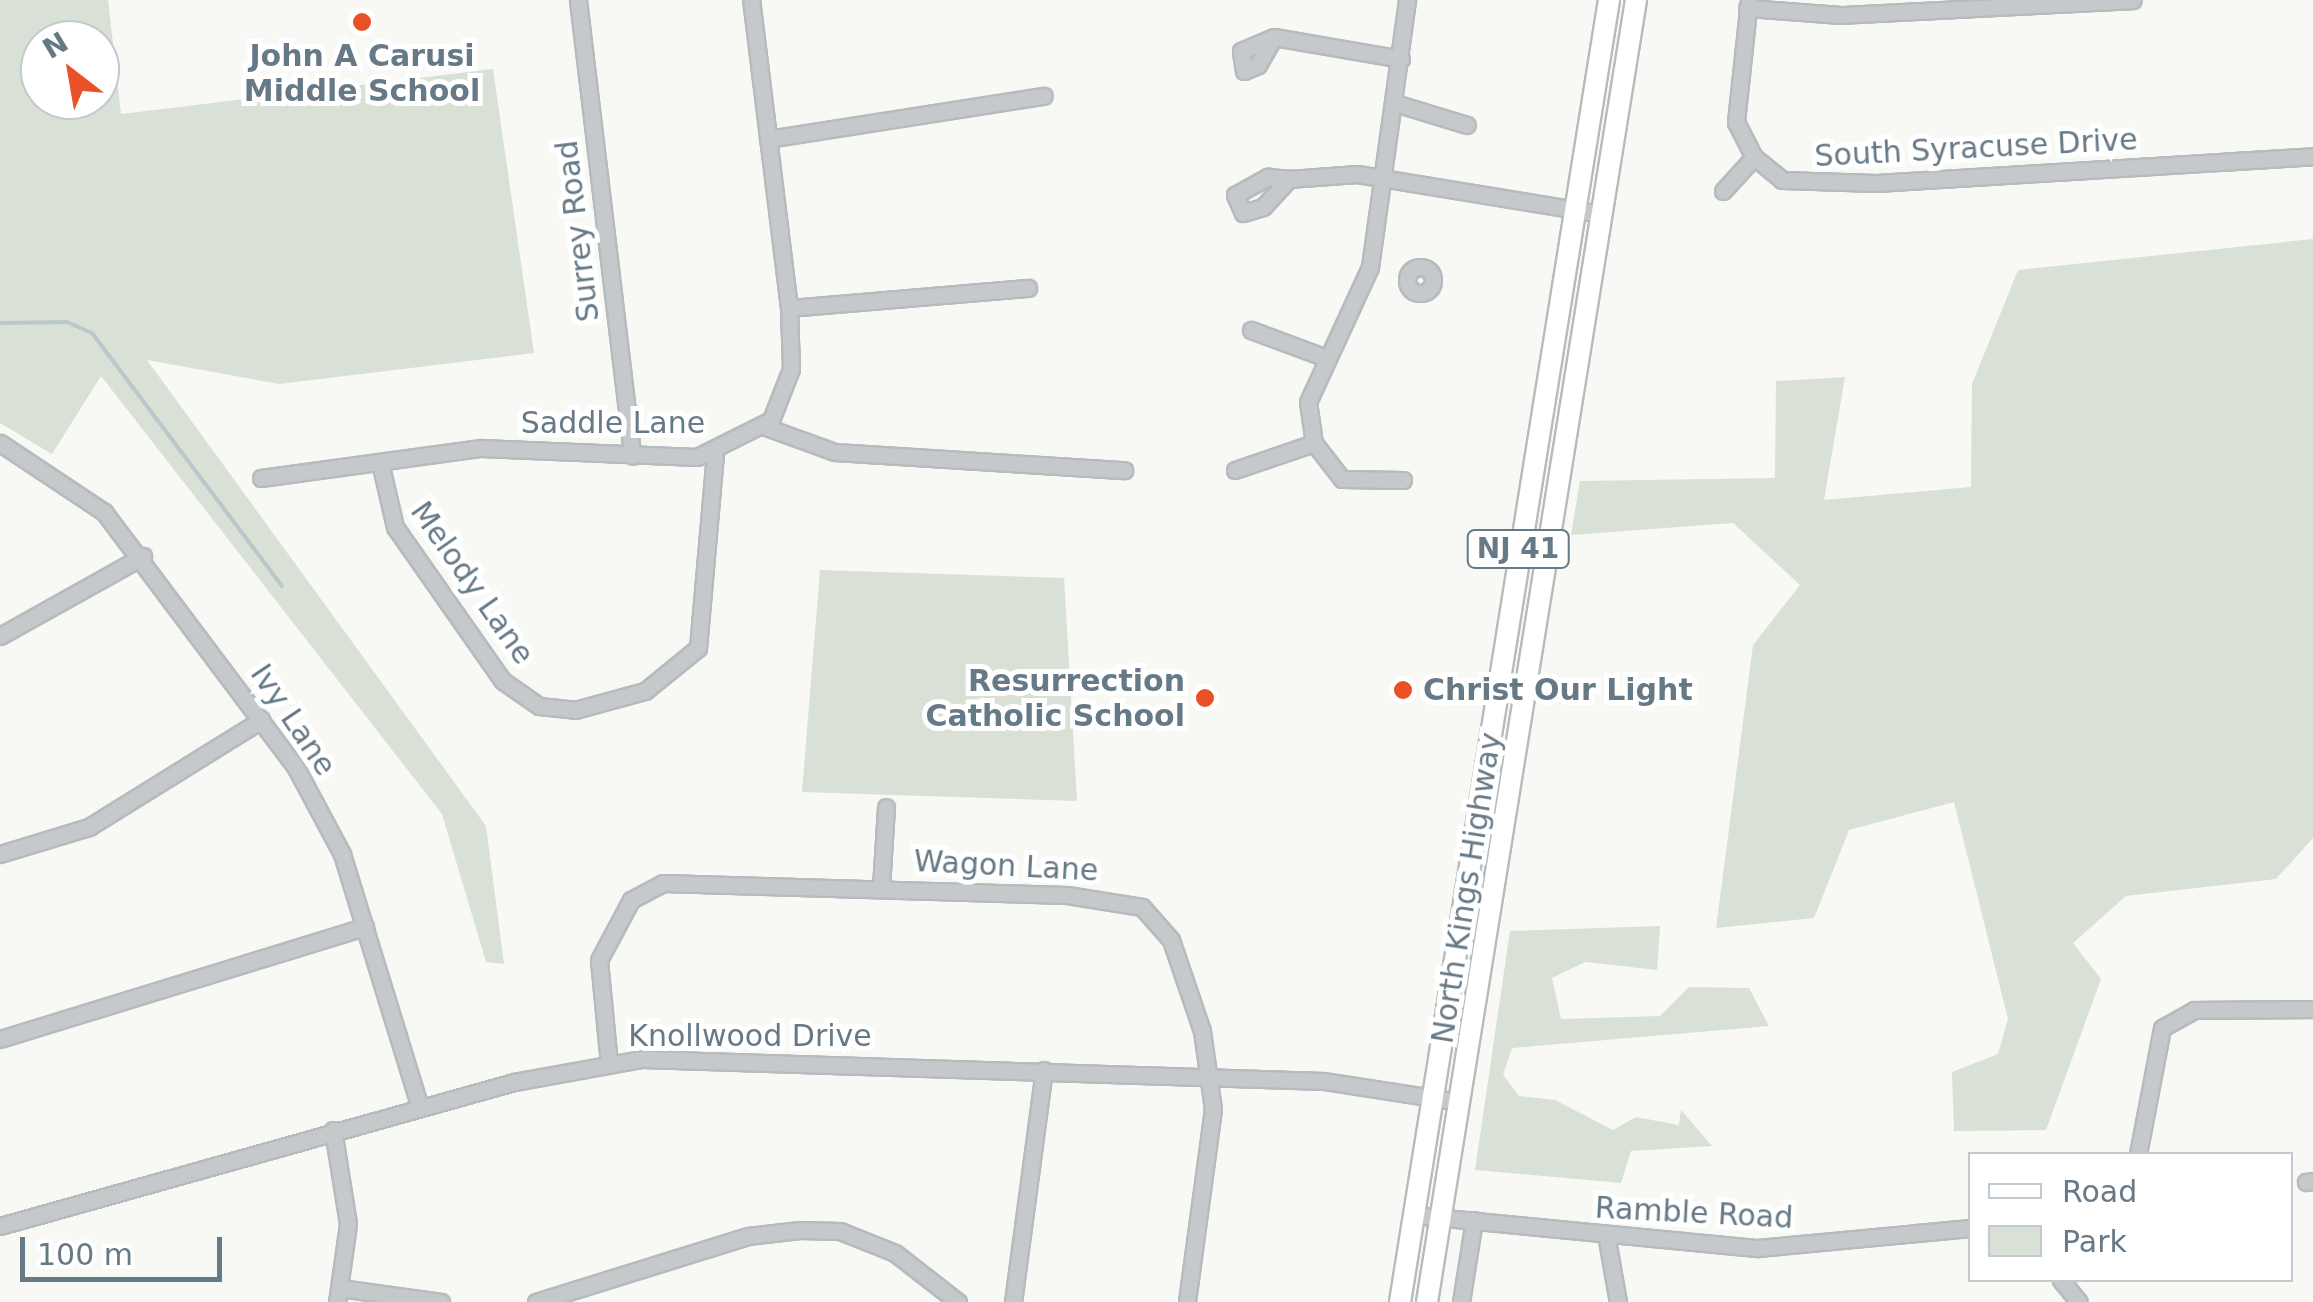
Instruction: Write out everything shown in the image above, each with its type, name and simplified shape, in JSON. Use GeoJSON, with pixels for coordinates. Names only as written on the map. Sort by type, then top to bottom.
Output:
{"type":"FeatureCollection","features":[{"type":"Feature","properties":{"kind":"main road","name":"North Kings Highway"},"geometry":{"type":"LineString","coordinates":[[1400,1302],[1609,0]]}},
{"type":"Feature","properties":{"kind":"main road","name":"North Kings Highway"},"geometry":{"type":"LineString","coordinates":[[1427,1302],[1636,0]]}},
{"type":"Feature","properties":{"kind":"street","name":"Surrey Road"},"geometry":{"type":"LineString","coordinates":[[578,0],[632,456]]}},
{"type":"Feature","properties":{"kind":"street"},"geometry":{"type":"LineString","coordinates":[[752,0],[789,308],[785,399],[764,426],[850,454],[1124,470]]}},
{"type":"Feature","properties":{"kind":"street"},"geometry":{"type":"LineString","coordinates":[[1403,480],[1342,479],[1314,444],[1308,402],[1322,356],[1378,270],[1384,178],[1407,0]]}},
{"type":"Feature","properties":{"kind":"street"},"geometry":{"type":"LineString","coordinates":[[1723,191],[1754,157],[1732,98],[1748,4],[1841,15],[2132,0]]}},
{"type":"Feature","properties":{"kind":"street"},"geometry":{"type":"LineString","coordinates":[[1274,37],[1401,59]]}},
{"type":"Feature","properties":{"kind":"street"},"geometry":{"type":"LineString","coordinates":[[768,139],[1044,96]]}},
{"type":"Feature","properties":{"kind":"street"},"geometry":{"type":"LineString","coordinates":[[1395,102],[1467,125]]}},
{"type":"Feature","properties":{"kind":"street","name":"South Syracuse Drive"},"geometry":{"type":"LineString","coordinates":[[1754,157],[1782,180],[1809,184],[2313,156]]}},
{"type":"Feature","properties":{"kind":"street"},"geometry":{"type":"LineString","coordinates":[[1289,179],[1384,178],[1601,214]]}},
{"type":"Feature","properties":{"kind":"street"},"geometry":{"type":"LineString","coordinates":[[1378,270],[1402,278]]}},
{"type":"Feature","properties":{"kind":"street"},"geometry":{"type":"LineString","coordinates":[[789,308],[1028,288]]}},
{"type":"Feature","properties":{"kind":"street"},"geometry":{"type":"LineString","coordinates":[[1252,330],[1322,356]]}},
{"type":"Feature","properties":{"kind":"street","name":"Saddle Lane"},"geometry":{"type":"LineString","coordinates":[[261,478],[481,448],[632,456],[715,453],[764,426]]}},
{"type":"Feature","properties":{"kind":"street","name":"Ivy Lane"},"geometry":{"type":"LineString","coordinates":[[0,443],[104,512],[144,556],[328,822],[420,1107]]}},
{"type":"Feature","properties":{"kind":"street"},"geometry":{"type":"LineString","coordinates":[[1235,470],[1314,444]]}},
{"type":"Feature","properties":{"kind":"street","name":"Melody Lane"},"geometry":{"type":"LineString","coordinates":[[380,462],[395,528],[503,681],[539,706],[574,710],[645,690],[698,648],[715,453]]}},
{"type":"Feature","properties":{"kind":"street"},"geometry":{"type":"LineString","coordinates":[[0,636],[144,556]]}},
{"type":"Feature","properties":{"kind":"street"},"geometry":{"type":"LineString","coordinates":[[0,854],[132,805],[261,720]]}},
{"type":"Feature","properties":{"kind":"street"},"geometry":{"type":"LineString","coordinates":[[881,888],[886,807]]}},
{"type":"Feature","properties":{"kind":"street","name":"Wagon Lane"},"geometry":{"type":"LineString","coordinates":[[609,1064],[599,960],[631,900],[685,881],[881,888],[1142,908],[1171,940],[1202,1031],[1207,1076],[1207,1176],[1187,1302]]}},
{"type":"Feature","properties":{"kind":"street"},"geometry":{"type":"LineString","coordinates":[[0,1039],[365,927]]}},
{"type":"Feature","properties":{"kind":"street"},"geometry":{"type":"LineString","coordinates":[[2138,1152],[2162,1028],[2194,1010],[2313,1008]]}},
{"type":"Feature","properties":{"kind":"street","name":"Knollwood Drive"},"geometry":{"type":"LineString","coordinates":[[0,1226],[332,1130],[609,1064],[810,1060],[1207,1076],[1459,1102]]}},
{"type":"Feature","properties":{"kind":"street"},"geometry":{"type":"LineString","coordinates":[[1013,1302],[1044,1070]]}},
{"type":"Feature","properties":{"kind":"street"},"geometry":{"type":"LineString","coordinates":[[332,1130],[348,1224],[339,1295],[442,1302]]}},
{"type":"Feature","properties":{"kind":"street","name":"Ramble Road"},"geometry":{"type":"LineString","coordinates":[[1414,1216],[1796,1248],[1912,1227],[1968,1228]]}},
{"type":"Feature","properties":{"kind":"street"},"geometry":{"type":"LineString","coordinates":[[1460,1302],[1474,1220]]}},
{"type":"Feature","properties":{"kind":"street"},"geometry":{"type":"LineString","coordinates":[[536,1302],[748,1236],[800,1230],[881,1246],[958,1302]]}},
{"type":"Feature","properties":{"kind":"street"},"geometry":{"type":"LineString","coordinates":[[1606,1234],[1618,1302]]}},
{"type":"Feature","properties":{"kind":"street"},"geometry":{"type":"LineString","coordinates":[[2063,1282],[2079,1302]]}},
{"type":"Feature","properties":{"kind":"green space"},"geometry":{"type":"Polygon","coordinates":[[[0,0],[108,0],[110,20],[20,20],[20,120],[120,120],[120,105],[121,114],[493,69],[534,353],[279,384],[147,360],[486,826],[504,964],[486,962],[442,814],[101,376],[52,454],[0,423],[0,0]]]}},
{"type":"Feature","properties":{"kind":"green space"},"geometry":{"type":"Polygon","coordinates":[[[2313,239],[2313,838],[2276,879],[2126,896],[2073,943],[2101,979],[2046,1130],[1954,1131],[1952,1072],[1998,1054],[2008,1019],[1954,802],[1849,830],[1814,918],[1716,928],[1753,645],[1800,585],[1733,523],[1571,535],[1580,481],[1775,478],[1776,381],[1845,377],[1824,500],[1971,487],[1972,384],[2018,270],[2313,239]]]}},
{"type":"Feature","properties":{"kind":"green space"},"geometry":{"type":"Polygon","coordinates":[[[820,570],[1064,578],[1077,801],[802,792],[820,570]]]}},
{"type":"Feature","properties":{"kind":"green space"},"geometry":{"type":"Polygon","coordinates":[[[1660,926],[1657,970],[1585,962],[1552,978],[1561,1019],[1660,1016],[1689,987],[1749,988],[1769,1026],[1512,1048],[1503,1075],[1519,1096],[1555,1100],[1613,1130],[1636,1117],[1679,1125],[1681,1110],[1712,1146],[1631,1151],[1621,1183],[1475,1170],[1510,931],[1660,926]]]}},
{"type":"Feature","properties":{"kind":"waterway"},"geometry":{"type":"LineString","coordinates":[[0,323],[67,322],[92,333],[282,586]]}},
{"type":"Feature","properties":{"kind":"place","name":"John A Carusi Middle School"},"geometry":{"type":"Point","coordinates":[362,22]}},
{"type":"Feature","properties":{"kind":"place","name":"Christ Our Light"},"geometry":{"type":"Point","coordinates":[1403,690]}},
{"type":"Feature","properties":{"kind":"place","name":"Resurrection Catholic School"},"geometry":{"type":"Point","coordinates":[1205,698]}}]}
